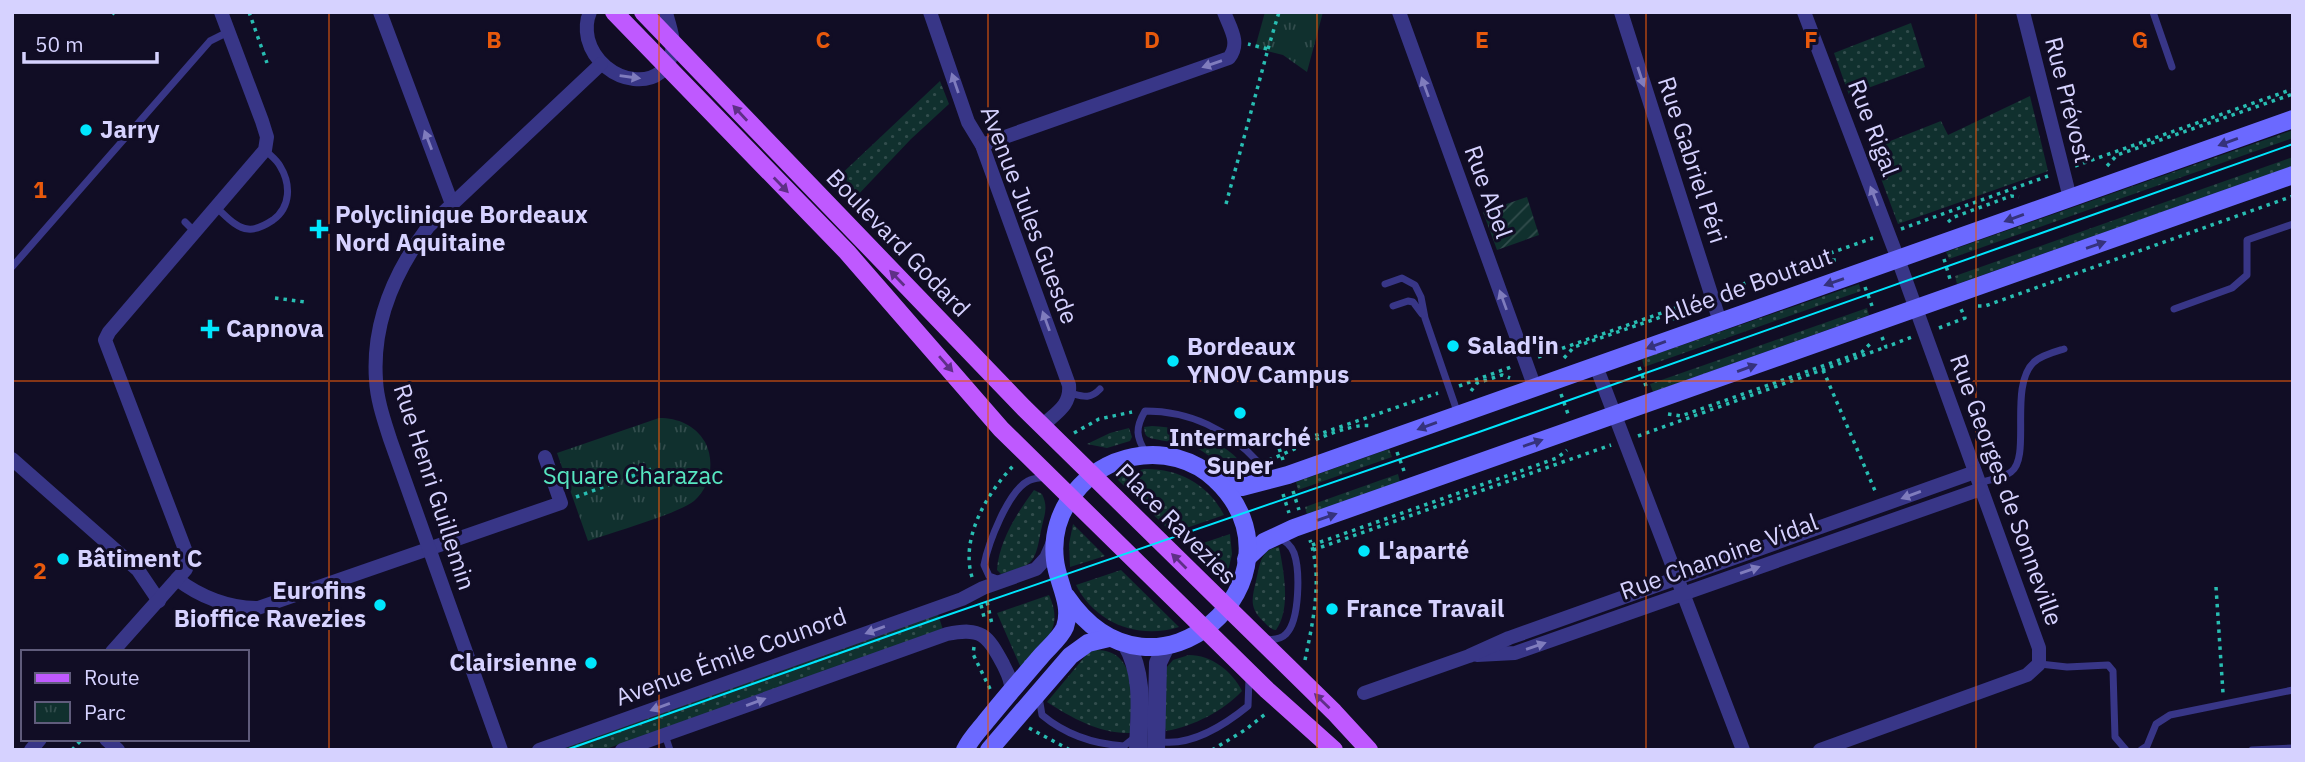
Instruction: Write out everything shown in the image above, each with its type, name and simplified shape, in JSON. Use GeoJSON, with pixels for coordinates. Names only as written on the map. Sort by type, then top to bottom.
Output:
{"type":"FeatureCollection","features":[{"type":"Feature","properties":{"kind":"main road","name":"Boulevard Godard"},"geometry":{"type":"LineString","coordinates":[[614,12],[847,252],[1001,429],[1070,497]]}},
{"type":"Feature","properties":{"kind":"main road","name":"Boulevard Godard"},"geometry":{"type":"LineString","coordinates":[[643,12],[915,297],[1091,474]]}},
{"type":"Feature","properties":{"kind":"main road","name":"Allée de Boutaut"},"geometry":{"type":"LineString","coordinates":[[1217,481],[1242,487],[1278,478],[1530,375],[1596,366],[2293,119]]}},
{"type":"Feature","properties":{"kind":"main road"},"geometry":{"type":"LineString","coordinates":[[1246,559],[1275,535],[1294,528],[1410,487],[1576,436],[1615,415],[1654,409],[1916,308],[2293,175]]}},
{"type":"Feature","properties":{"kind":"main road","name":"Place Ravezies"},"geometry":{"type":"LineString","coordinates":[[1146,454],[1177,458],[1205,471],[1217,481],[1230,496],[1240,515],[1246,541],[1243,577],[1227,609],[1205,630],[1166,646],[1146,647],[1117,641],[1092,627],[1077,613],[1066,596],[1054,558],[1060,517],[1070,497],[1091,474],[1117,460],[1146,454]]}},
{"type":"Feature","properties":{"kind":"main road","name":"Place Ravezies"},"geometry":{"type":"LineString","coordinates":[[1091,474],[1227,609]]}},
{"type":"Feature","properties":{"kind":"main road"},"geometry":{"type":"LineString","coordinates":[[1070,497],[1247,671],[1334,750]]}},
{"type":"Feature","properties":{"kind":"main road"},"geometry":{"type":"LineString","coordinates":[[965,750],[1011,690],[1065,627],[1066,596]]}},
{"type":"Feature","properties":{"kind":"main road"},"geometry":{"type":"LineString","coordinates":[[1227,609],[1334,712],[1369,750]]}},
{"type":"Feature","properties":{"kind":"main road"},"geometry":{"type":"LineString","coordinates":[[989,750],[1070,656],[1088,643],[1117,641]]}},
{"type":"Feature","properties":{"kind":"street"},"geometry":{"type":"LineString","coordinates":[[114,650],[186,569],[186,552],[105,340],[190,227],[217,208],[265,150],[267,137],[262,121],[221,12]]}},
{"type":"Feature","properties":{"kind":"street"},"geometry":{"type":"LineString","coordinates":[[380,12],[452,204]]}},
{"type":"Feature","properties":{"kind":"street"},"geometry":{"type":"LineString","coordinates":[[590,12],[587,33],[591,50],[601,64],[614,75],[642,79],[656,75],[667,66],[673,43],[666,12]]}},
{"type":"Feature","properties":{"kind":"street","name":"Avenue Jules Guesde"},"geometry":{"type":"LineString","coordinates":[[930,12],[968,122],[982,145],[1070,393]]}},
{"type":"Feature","properties":{"kind":"street"},"geometry":{"type":"LineString","coordinates":[[982,145],[1229,58],[1233,54],[1235,41],[1224,12]]}},
{"type":"Feature","properties":{"kind":"street","name":"Rue Abel"},"geometry":{"type":"LineString","coordinates":[[1399,12],[1530,375]]}},
{"type":"Feature","properties":{"kind":"street","name":"Rue Gabriel Péri"},"geometry":{"type":"LineString","coordinates":[[1620,12],[1720,322]]}},
{"type":"Feature","properties":{"kind":"street","name":"Rue Rigal"},"geometry":{"type":"LineString","coordinates":[[1804,12],[1898,260]]}},
{"type":"Feature","properties":{"kind":"street","name":"Rue Prévost"},"geometry":{"type":"LineString","coordinates":[[2023,12],[2070,198]]}},
{"type":"Feature","properties":{"kind":"street","name":"Rue Henri Guillemin"},"geometry":{"type":"LineString","coordinates":[[501,750],[383,415],[376,380],[380,324],[398,272],[428,227],[601,64]]}},
{"type":"Feature","properties":{"kind":"street","name":"Rue Georges de Sonneville"},"geometry":{"type":"LineString","coordinates":[[1820,750],[2026,675],[2039,664],[2039,648],[1898,260]]}},
{"type":"Feature","properties":{"kind":"street"},"geometry":{"type":"LineString","coordinates":[[1596,366],[1743,750]]}},
{"type":"Feature","properties":{"kind":"street"},"geometry":{"type":"LineString","coordinates":[[1043,425],[1064,406],[1070,393]]}},
{"type":"Feature","properties":{"kind":"street"},"geometry":{"type":"LineString","coordinates":[[177,579],[202,596],[244,608],[258,608],[561,503],[545,457]]}},
{"type":"Feature","properties":{"kind":"street"},"geometry":{"type":"LineString","coordinates":[[12,459],[138,570],[159,601]]}},
{"type":"Feature","properties":{"kind":"street","name":"Rue Chanoine Vidal"},"geometry":{"type":"LineString","coordinates":[[1364,693],[1469,656],[1509,638],[1881,506],[1979,481]]}},
{"type":"Feature","properties":{"kind":"street","name":"Rue Chanoine Vidal"},"geometry":{"type":"LineString","coordinates":[[1469,656],[1515,653],[1683,593],[1979,481]]}},
{"type":"Feature","properties":{"kind":"street","name":"Place Ravezies"},"geometry":{"type":"LineString","coordinates":[[939,608],[1036,569],[1055,539]]}},
{"type":"Feature","properties":{"kind":"street","name":"Avenue Émile Counord"},"geometry":{"type":"LineString","coordinates":[[539,750],[939,608]]}},
{"type":"Feature","properties":{"kind":"street","name":"Avenue Émile Counord"},"geometry":{"type":"LineString","coordinates":[[622,750],[947,635],[970,631],[985,636],[994,646],[1010,678],[1011,690]]}},
{"type":"Feature","properties":{"kind":"street"},"geometry":{"type":"LineString","coordinates":[[1117,641],[1136,664],[1151,738]]}},
{"type":"Feature","properties":{"kind":"street"},"geometry":{"type":"LineString","coordinates":[[1138,750],[1151,738],[1158,663],[1166,646]]}},
{"type":"Feature","properties":{"kind":"lane"},"geometry":{"type":"LineString","coordinates":[[2153,12],[2172,67]]}},
{"type":"Feature","properties":{"kind":"lane"},"geometry":{"type":"LineString","coordinates":[[12,267],[205,47],[228,32]]}},
{"type":"Feature","properties":{"kind":"lane"},"geometry":{"type":"LineString","coordinates":[[217,208],[238,226],[250,230],[269,223],[286,208],[288,198],[280,165],[265,150]]}},
{"type":"Feature","properties":{"kind":"lane"},"geometry":{"type":"LineString","coordinates":[[2174,309],[2232,288],[2247,275],[2247,240],[2293,224]]}},
{"type":"Feature","properties":{"kind":"lane"},"geometry":{"type":"LineString","coordinates":[[1385,284],[1402,278],[1415,285],[1456,407]]}},
{"type":"Feature","properties":{"kind":"lane"},"geometry":{"type":"LineString","coordinates":[[1393,306],[1413,302],[1425,318]]}},
{"type":"Feature","properties":{"kind":"lane"},"geometry":{"type":"LineString","coordinates":[[1979,481],[2011,472],[2015,467],[2021,436],[2024,377],[2032,363],[2041,356],[2064,349]]}},
{"type":"Feature","properties":{"kind":"lane"},"geometry":{"type":"LineString","coordinates":[[1070,393],[1087,397],[1100,389]]}},
{"type":"Feature","properties":{"kind":"lane"},"geometry":{"type":"LineString","coordinates":[[1146,454],[1138,441],[1136,431],[1145,411],[1174,414],[1211,426],[1230,435],[1263,462]]}},
{"type":"Feature","properties":{"kind":"lane"},"geometry":{"type":"LineString","coordinates":[[1004,581],[989,576],[984,565],[990,540],[1006,507],[1024,484],[1029,480],[1050,477]]}},
{"type":"Feature","properties":{"kind":"lane"},"geometry":{"type":"LineString","coordinates":[[1258,638],[1273,640],[1289,632],[1295,613],[1297,574],[1293,552],[1286,541],[1275,535]]}},
{"type":"Feature","properties":{"kind":"lane"},"geometry":{"type":"LineString","coordinates":[[2039,664],[2067,667],[2108,664],[2113,671],[2115,737],[2126,750]]}},
{"type":"Feature","properties":{"kind":"lane"},"geometry":{"type":"LineString","coordinates":[[1038,693],[1042,715],[1065,732],[1083,739],[1105,745],[1124,746],[1151,738],[1177,743],[1230,720],[1248,706],[1250,683],[1247,671]]}},
{"type":"Feature","properties":{"kind":"lane"},"geometry":{"type":"LineString","coordinates":[[2141,750],[2147,746],[2156,724],[2170,716],[2293,690]]}},
{"type":"Feature","properties":{"kind":"lane"},"geometry":{"type":"LineString","coordinates":[[665,734],[670,750]]}},
{"type":"Feature","properties":{"kind":"lane"},"geometry":{"type":"LineString","coordinates":[[2252,750],[2293,748]]}},
{"type":"Feature","properties":{"kind":"path"},"geometry":{"type":"LineString","coordinates":[[112,12],[117,16]]}},
{"type":"Feature","properties":{"kind":"path"},"geometry":{"type":"LineString","coordinates":[[249,12],[267,63]]}},
{"type":"Feature","properties":{"kind":"path"},"geometry":{"type":"LineString","coordinates":[[1226,204],[1279,12]]}},
{"type":"Feature","properties":{"kind":"path"},"geometry":{"type":"LineString","coordinates":[[1235,41],[1268,50]]}},
{"type":"Feature","properties":{"kind":"path"},"geometry":{"type":"LineString","coordinates":[[1583,455],[1553,373],[1574,347],[1711,295],[2062,170],[2293,91]]}},
{"type":"Feature","properties":{"kind":"path"},"geometry":{"type":"LineString","coordinates":[[2102,172],[2118,155],[2293,91]]}},
{"type":"Feature","properties":{"kind":"path"},"geometry":{"type":"LineString","coordinates":[[1944,225],[1954,217],[2011,196],[2029,197]]}},
{"type":"Feature","properties":{"kind":"path"},"geometry":{"type":"LineString","coordinates":[[1951,310],[1960,306],[1985,306],[2293,196]]}},
{"type":"Feature","properties":{"kind":"path"},"geometry":{"type":"LineString","coordinates":[[1751,296],[1764,281],[1824,259],[1850,261]]}},
{"type":"Feature","properties":{"kind":"path"},"geometry":{"type":"LineString","coordinates":[[275,298],[305,302]]}},
{"type":"Feature","properties":{"kind":"path"},"geometry":{"type":"LineString","coordinates":[[1456,407],[1477,383],[1502,375],[1514,380],[1530,375],[1626,328],[1661,317],[1683,320]]}},
{"type":"Feature","properties":{"kind":"path"},"geometry":{"type":"LineString","coordinates":[[1654,409],[1663,414],[1681,416],[1862,352],[1875,338],[1882,336]]}},
{"type":"Feature","properties":{"kind":"path"},"geometry":{"type":"LineString","coordinates":[[1418,511],[1390,431],[1380,427],[1363,424],[1309,442],[1263,462],[1278,478],[1301,549],[1418,511],[1583,455],[1886,347]]}},
{"type":"Feature","properties":{"kind":"path"},"geometry":{"type":"LineString","coordinates":[[1634,353],[1661,428]]}},
{"type":"Feature","properties":{"kind":"path"},"geometry":{"type":"LineString","coordinates":[[1823,370],[1881,506]]}},
{"type":"Feature","properties":{"kind":"path"},"geometry":{"type":"LineString","coordinates":[[1279,448],[1451,389],[1530,375]]}},
{"type":"Feature","properties":{"kind":"path"},"geometry":{"type":"LineString","coordinates":[[1076,431],[1099,419],[1145,411]]}},
{"type":"Feature","properties":{"kind":"path"},"geometry":{"type":"LineString","coordinates":[[1312,550],[1557,458],[1573,445],[1576,436]]}},
{"type":"Feature","properties":{"kind":"path"},"geometry":{"type":"LineString","coordinates":[[561,503],[654,468]]}},
{"type":"Feature","properties":{"kind":"path"},"geometry":{"type":"LineString","coordinates":[[2216,587],[2224,704]]}},
{"type":"Feature","properties":{"kind":"green space"},"geometry":{"type":"Polygon","coordinates":[[[1265,12],[1323,12],[1307,72],[1283,55],[1255,48],[1265,12]]]}},
{"type":"Feature","properties":{"kind":"green space"},"geometry":{"type":"Polygon","coordinates":[[[1911,23],[1925,67],[1849,95],[1834,53],[1911,23]]]}},
{"type":"Feature","properties":{"kind":"green space"},"geometry":{"type":"Polygon","coordinates":[[[940,81],[949,104],[911,139],[854,199],[834,181],[940,81]]]}},
{"type":"Feature","properties":{"kind":"green space"},"geometry":{"type":"Polygon","coordinates":[[[2030,96],[2048,171],[1898,224],[1870,149],[1941,121],[1948,135],[2030,96]]]}},
{"type":"Feature","properties":{"kind":"green space"},"geometry":{"type":"Polygon","coordinates":[[[2293,130],[2293,138],[1949,259],[1946,252],[2293,130]]]}},
{"type":"Feature","properties":{"kind":"green space"},"geometry":{"type":"Polygon","coordinates":[[[2293,157],[2293,166],[1957,284],[1955,276],[2293,157]]]}},
{"type":"Feature","properties":{"kind":"green space"},"geometry":{"type":"Polygon","coordinates":[[[1527,197],[1539,235],[1497,250],[1483,212],[1527,197]]]}},
{"type":"Feature","properties":{"kind":"green space"},"geometry":{"type":"Polygon","coordinates":[[[1859,284],[1861,291],[1644,367],[1642,359],[1859,284]]]}},
{"type":"Feature","properties":{"kind":"green space"},"geometry":{"type":"Polygon","coordinates":[[[1867,308],[1869,315],[1653,392],[1650,384],[1867,308]]]}},
{"type":"Feature","properties":{"kind":"green space","name":"Square Charazac"},"geometry":{"type":"Polygon","coordinates":[[[659,418],[673,419],[685,424],[696,431],[705,442],[710,457],[710,473],[700,495],[673,512],[588,541],[557,453],[659,418]]]}},
{"type":"Feature","properties":{"kind":"green space"},"geometry":{"type":"Polygon","coordinates":[[[1144,427],[1181,430],[1209,439],[1233,455],[1251,477],[1235,474],[1192,446],[1148,437],[1144,427]]]}},
{"type":"Feature","properties":{"kind":"green space"},"geometry":{"type":"Polygon","coordinates":[[[1129,428],[1132,437],[1130,441],[1107,448],[1087,444],[1110,433],[1129,428]]]}},
{"type":"Feature","properties":{"kind":"green space"},"geometry":{"type":"Polygon","coordinates":[[[1389,449],[1392,457],[1298,490],[1296,482],[1389,449]]]}},
{"type":"Feature","properties":{"kind":"green space"},"geometry":{"type":"Polygon","coordinates":[[[1144,469],[1169,471],[1191,480],[1210,495],[1224,515],[1172,533],[1115,477],[1144,469]]]}},
{"type":"Feature","properties":{"kind":"green space"},"geometry":{"type":"Polygon","coordinates":[[[1398,474],[1400,482],[1307,515],[1305,507],[1398,474]]]}},
{"type":"Feature","properties":{"kind":"green space"},"geometry":{"type":"Polygon","coordinates":[[[1034,490],[1042,494],[1045,506],[1036,553],[1022,568],[1001,574],[997,570],[1001,548],[1015,518],[1034,490]]]}},
{"type":"Feature","properties":{"kind":"green space"},"geometry":{"type":"Polygon","coordinates":[[[1073,524],[1105,556],[1070,567],[1069,544],[1073,524]]]}},
{"type":"Feature","properties":{"kind":"green space"},"geometry":{"type":"Polygon","coordinates":[[[1230,534],[1232,554],[1225,584],[1188,548],[1230,534]]]}},
{"type":"Feature","properties":{"kind":"green space"},"geometry":{"type":"Polygon","coordinates":[[[1279,547],[1285,601],[1281,621],[1276,630],[1269,627],[1259,616],[1253,598],[1264,554],[1279,547]]]}},
{"type":"Feature","properties":{"kind":"green space"},"geometry":{"type":"Polygon","coordinates":[[[1121,570],[1179,627],[1148,631],[1119,625],[1094,609],[1076,585],[1121,570]]]}},
{"type":"Feature","properties":{"kind":"green space"},"geometry":{"type":"Polygon","coordinates":[[[1049,595],[1053,607],[1053,627],[1044,643],[1021,668],[997,613],[1049,595]]]}},
{"type":"Feature","properties":{"kind":"green space"},"geometry":{"type":"Polygon","coordinates":[[[938,614],[943,630],[603,750],[555,750],[938,614]]]}},
{"type":"Feature","properties":{"kind":"green space"},"geometry":{"type":"Polygon","coordinates":[[[1094,650],[1109,652],[1120,658],[1126,668],[1131,693],[1130,733],[1097,728],[1047,702],[1087,654],[1094,650]]]}},
{"type":"Feature","properties":{"kind":"green space"},"geometry":{"type":"Polygon","coordinates":[[[1189,655],[1213,661],[1233,677],[1242,691],[1207,717],[1166,731],[1166,668],[1173,660],[1189,655]]]}},
{"type":"Feature","properties":{"kind":"tram line"},"geometry":{"type":"LineString","coordinates":[[566,750],[1479,432],[2293,144]]}},
{"type":"Feature","properties":{"kind":"place","name":"Jarry"},"geometry":{"type":"Point","coordinates":[86,130]}},
{"type":"Feature","properties":{"kind":"place","name":"Polyclinique Bordeaux Nord Aquitaine"},"geometry":{"type":"Point","coordinates":[319,229]}},
{"type":"Feature","properties":{"kind":"place","name":"Capnova"},"geometry":{"type":"Point","coordinates":[210,329]}},
{"type":"Feature","properties":{"kind":"place","name":"Salad'in"},"geometry":{"type":"Point","coordinates":[1453,346]}},
{"type":"Feature","properties":{"kind":"place","name":"Bordeaux YNOV Campus"},"geometry":{"type":"Point","coordinates":[1173,361]}},
{"type":"Feature","properties":{"kind":"place","name":"Intermarché Super"},"geometry":{"type":"Point","coordinates":[1240,413]}},
{"type":"Feature","properties":{"kind":"place","name":"L'aparté"},"geometry":{"type":"Point","coordinates":[1364,551]}},
{"type":"Feature","properties":{"kind":"place","name":"Bâtiment C"},"geometry":{"type":"Point","coordinates":[63,559]}},
{"type":"Feature","properties":{"kind":"place","name":"Eurofins Bioffice Ravezies"},"geometry":{"type":"Point","coordinates":[380,605]}},
{"type":"Feature","properties":{"kind":"place","name":"France Travail"},"geometry":{"type":"Point","coordinates":[1332,609]}},
{"type":"Feature","properties":{"kind":"place","name":"Clairsienne"},"geometry":{"type":"Point","coordinates":[591,663]}}]}
